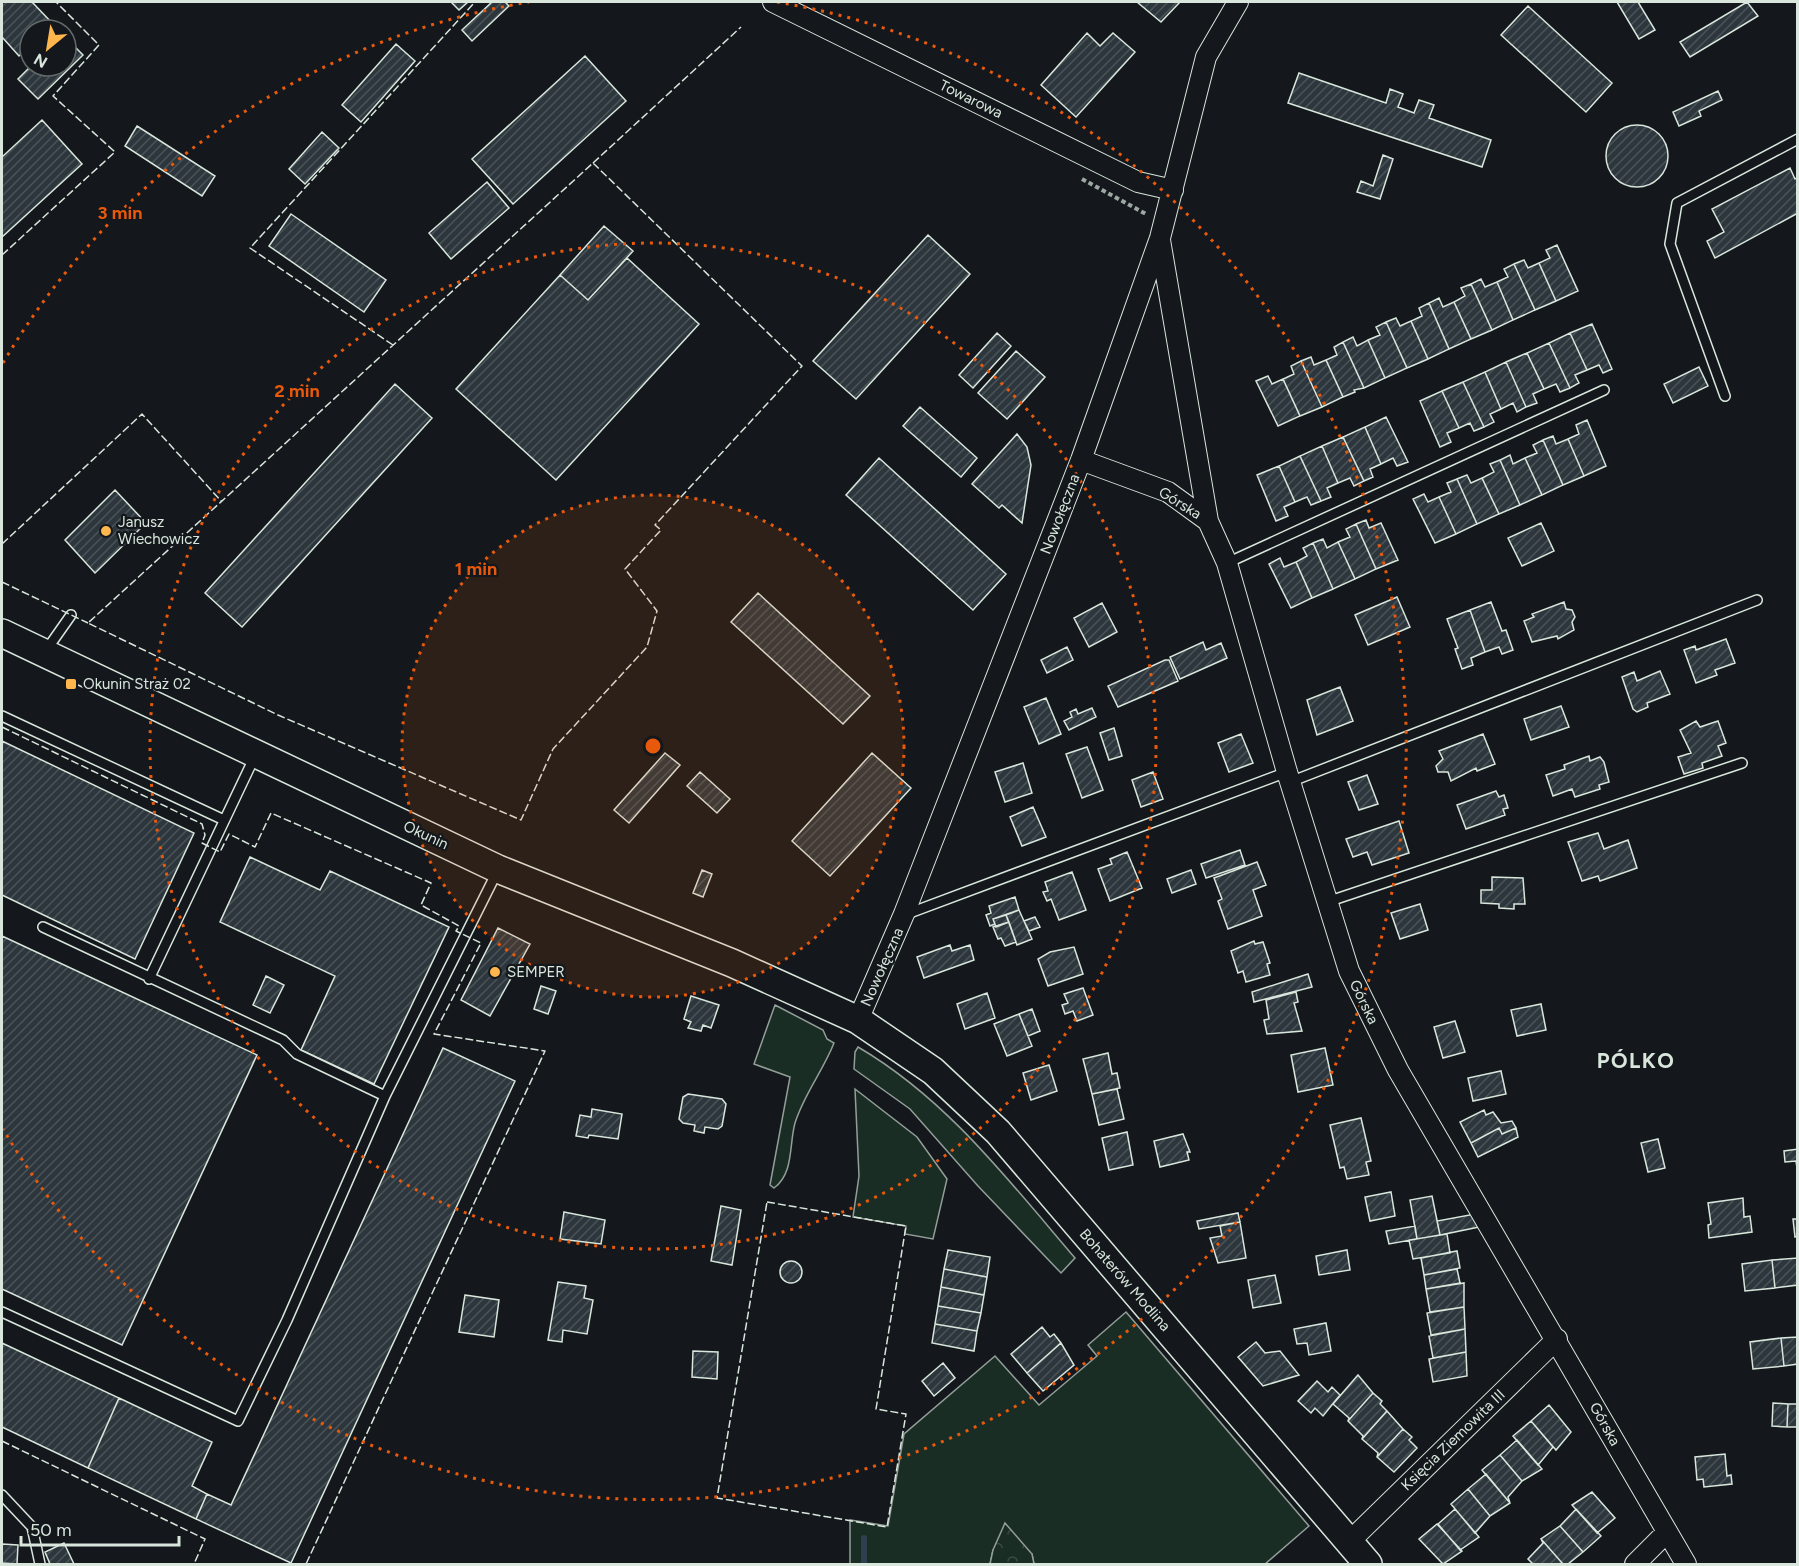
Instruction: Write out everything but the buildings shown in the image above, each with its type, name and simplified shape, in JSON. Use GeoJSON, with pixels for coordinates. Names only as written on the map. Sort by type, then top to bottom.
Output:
{"type":"FeatureCollection","features":[{"type":"Feature","properties":{"kind":"main road","name":"Okunin"},"geometry":{"type":"LineString","coordinates":[[2,633],[498,869],[732,963],[858,1020]]}},
{"type":"Feature","properties":{"kind":"main road","name":"Bohaterów Modlina"},"geometry":{"type":"LineString","coordinates":[[858,1020],[933,1071],[998,1132],[1368,1564]]}},
{"type":"Feature","properties":{"kind":"street","name":"Towarowa"},"geometry":{"type":"LineString","coordinates":[[773,2],[1138,182],[1173,190]]}},
{"type":"Feature","properties":{"kind":"street","name":"Nowołęczna"},"geometry":{"type":"LineString","coordinates":[[858,1020],[904,914],[1081,460],[1160,238],[1206,57],[1238,2]]}},
{"type":"Feature","properties":{"kind":"street"},"geometry":{"type":"LineString","coordinates":[[1160,238],[1208,521]]}},
{"type":"Feature","properties":{"kind":"street","name":"Górska"},"geometry":{"type":"LineString","coordinates":[[1081,460],[1168,492],[1208,521],[1227,563],[1288,777],[1349,971],[1398,1070],[1557,1339],[1666,1533],[1686,1564]]}},
{"type":"Feature","properties":{"kind":"street","name":"Księcia Ziemowita III"},"geometry":{"type":"LineString","coordinates":[[1348,1542],[1557,1339]]}},
{"type":"Feature","properties":{"kind":"street"},"geometry":{"type":"LineString","coordinates":[[1635,1564],[1666,1533]]}},
{"type":"Feature","properties":{"kind":"lane"},"geometry":{"type":"LineString","coordinates":[[1725,396],[1670,244],[1677,203],[1797,139]]}},
{"type":"Feature","properties":{"kind":"lane"},"geometry":{"type":"LineString","coordinates":[[1227,563],[1604,390]]}},
{"type":"Feature","properties":{"kind":"lane"},"geometry":{"type":"LineString","coordinates":[[904,914],[1288,777],[1757,600]]}},
{"type":"Feature","properties":{"kind":"lane"},"geometry":{"type":"LineString","coordinates":[[44,654],[71,615]]}},
{"type":"Feature","properties":{"kind":"lane"},"geometry":{"type":"LineString","coordinates":[[2,717],[224,820]]}},
{"type":"Feature","properties":{"kind":"lane"},"geometry":{"type":"LineString","coordinates":[[149,979],[256,754]]}},
{"type":"Feature","properties":{"kind":"lane"},"geometry":{"type":"LineString","coordinates":[[1327,902],[1742,763]]}},
{"type":"Feature","properties":{"kind":"lane"},"geometry":{"type":"LineString","coordinates":[[2,1312],[238,1421],[287,1320],[385,1096],[498,869]]}},
{"type":"Feature","properties":{"kind":"lane"},"geometry":{"type":"LineString","coordinates":[[43,927],[149,979],[283,1040],[297,1054],[385,1096]]}},
{"type":"Feature","properties":{"kind":"lane"},"geometry":{"type":"LineString","coordinates":[[2,1495],[32,1527],[40,1564]]}},
{"type":"Feature","properties":{"kind":"green space"},"geometry":{"type":"Polygon","coordinates":[[[775,1005],[823,1030],[827,1039],[834,1043],[799,1112],[793,1131],[788,1167],[785,1175],[774,1188],[770,1185],[790,1077],[754,1064],[775,1005]]]}},
{"type":"Feature","properties":{"kind":"green space"},"geometry":{"type":"Polygon","coordinates":[[[858,1047],[920,1091],[948,1116],[1001,1171],[1075,1258],[1061,1273],[978,1186],[910,1109],[854,1069],[855,1052],[858,1047]]]}},
{"type":"Feature","properties":{"kind":"green space"},"geometry":{"type":"Polygon","coordinates":[[[855,1089],[917,1137],[947,1179],[933,1239],[905,1234],[906,1226],[853,1217],[859,1176],[855,1089]]]}},
{"type":"Feature","properties":{"kind":"green space"},"geometry":{"type":"Polygon","coordinates":[[[1126,1312],[1309,1526],[1265,1564],[1034,1564],[1032,1554],[993,1550],[990,1564],[850,1564],[850,1520],[888,1526],[904,1434],[995,1356],[1039,1405],[1097,1356],[1088,1345],[1126,1312]]]}},
{"type":"Feature","properties":{"kind":"green space"},"geometry":{"type":"Polygon","coordinates":[[[1005,1523],[1032,1554],[1034,1564],[990,1564],[993,1550],[1005,1523]]]}},
{"type":"Feature","properties":{"kind":"waterway"},"geometry":{"type":"LineString","coordinates":[[864,1538],[864,1564]]}},
{"type":"Feature","properties":{"kind":"fence"},"geometry":{"type":"LineString","coordinates":[[2,255],[115,152],[53,96],[99,45],[56,2]]}},
{"type":"Feature","properties":{"kind":"fence"},"geometry":{"type":"LineString","coordinates":[[393,345],[250,248],[475,2]]}},
{"type":"Feature","properties":{"kind":"fence"},"geometry":{"type":"LineString","coordinates":[[593,163],[741,27]]}},
{"type":"Feature","properties":{"kind":"fence"},"geometry":{"type":"LineString","coordinates":[[593,163],[802,366],[655,525],[661,530],[625,569],[657,611],[647,647],[553,749],[521,820],[278,715],[88,623],[593,163]]}},
{"type":"Feature","properties":{"kind":"fence"},"geometry":{"type":"LineString","coordinates":[[2,544],[142,414],[222,502]]}},
{"type":"Feature","properties":{"kind":"fence"},"geometry":{"type":"LineString","coordinates":[[2,582],[88,623]]}},
{"type":"Feature","properties":{"kind":"fence"},"geometry":{"type":"LineString","coordinates":[[2,727],[202,824],[205,835],[202,843],[220,852],[229,834],[255,847],[271,813],[431,883],[421,905],[459,926],[456,931],[481,943],[434,1034],[545,1051],[306,1564]]}},
{"type":"Feature","properties":{"kind":"fence"},"geometry":{"type":"LineString","coordinates":[[767,1202],[906,1226],[876,1409],[906,1414],[887,1527],[717,1498],[767,1202]]}},
{"type":"Feature","properties":{"kind":"fence"},"geometry":{"type":"LineString","coordinates":[[2,1441],[205,1539],[194,1564]]}},
{"type":"Feature","properties":{"kind":"place","name":"Janusz Wiechowicz"},"geometry":{"type":"Point","coordinates":[106,531]}},
{"type":"Feature","properties":{"kind":"place","name":"Okunin Straż 02"},"geometry":{"type":"Point","coordinates":[71,684]}},
{"type":"Feature","properties":{"kind":"place","name":"SEMPER"},"geometry":{"type":"Point","coordinates":[495,972]}},
{"type":"Feature","properties":{"kind":"district","name":"PÓLKO"},"geometry":{"type":"Point","coordinates":[1636,1060]}}]}
